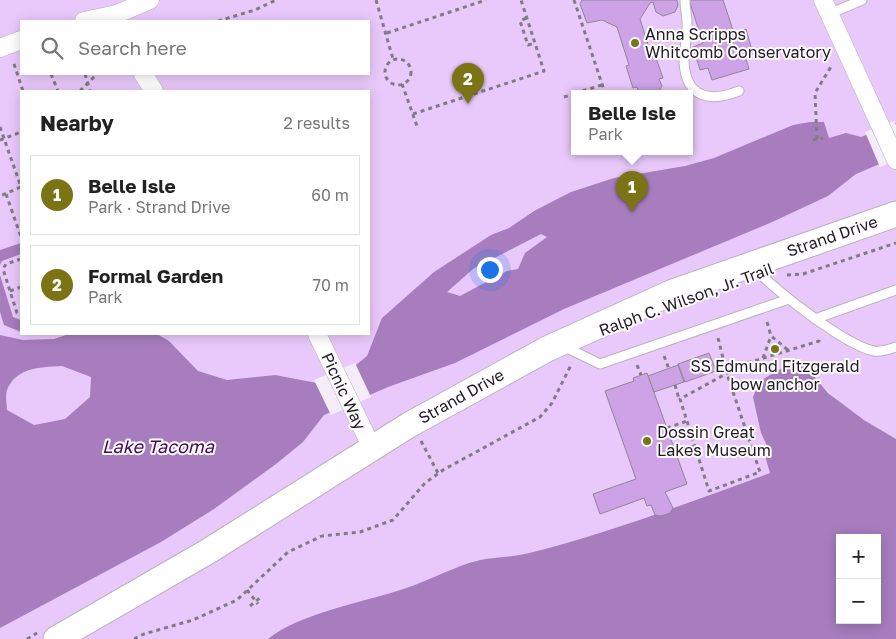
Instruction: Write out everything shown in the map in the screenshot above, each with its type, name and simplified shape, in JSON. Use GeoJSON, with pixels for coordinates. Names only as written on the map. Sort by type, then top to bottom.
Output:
{"type":"FeatureCollection","features":[{"type":"Feature","properties":{"kind":"street"},"geometry":{"type":"LineString","coordinates":[[92,20],[118,17],[150,0]]}},
{"type":"Feature","properties":{"kind":"street"},"geometry":{"type":"LineString","coordinates":[[826,7],[896,160]]}},
{"type":"Feature","properties":{"kind":"street"},"geometry":{"type":"LineString","coordinates":[[0,48],[20,40]]}},
{"type":"Feature","properties":{"kind":"street"},"geometry":{"type":"LineString","coordinates":[[145,75],[153,90]]}},
{"type":"Feature","properties":{"kind":"street","name":"Strand Drive"},"geometry":{"type":"LineString","coordinates":[[56,639],[207,552],[411,424],[483,382],[558,343],[672,292],[758,273],[896,214]]}},
{"type":"Feature","properties":{"kind":"street","name":"Picnic Way"},"geometry":{"type":"LineString","coordinates":[[318,335],[355,417],[372,448]]}},
{"type":"Feature","properties":{"kind":"lane"},"geometry":{"type":"LineString","coordinates":[[826,7],[862,0]]}},
{"type":"Feature","properties":{"kind":"lane"},"geometry":{"type":"LineString","coordinates":[[684,1],[688,26],[684,65],[696,91],[706,97],[721,98],[739,91]]}},
{"type":"Feature","properties":{"kind":"lane"},"geometry":{"type":"LineString","coordinates":[[758,273],[815,318],[861,347],[874,351],[883,351],[896,347]]}},
{"type":"Feature","properties":{"kind":"lane"},"geometry":{"type":"LineString","coordinates":[[815,318],[896,290]]}},
{"type":"Feature","properties":{"kind":"lane"},"geometry":{"type":"LineString","coordinates":[[558,343],[600,364],[789,299]]}},
{"type":"Feature","properties":{"kind":"path"},"geometry":{"type":"LineString","coordinates":[[221,20],[255,10],[276,0]]}},
{"type":"Feature","properties":{"kind":"path"},"geometry":{"type":"LineString","coordinates":[[376,0],[387,32],[393,60]]}},
{"type":"Feature","properties":{"kind":"path"},"geometry":{"type":"LineString","coordinates":[[387,32],[486,0]]}},
{"type":"Feature","properties":{"kind":"path"},"geometry":{"type":"LineString","coordinates":[[413,114],[544,71],[521,0]]}},
{"type":"Feature","properties":{"kind":"path"},"geometry":{"type":"LineString","coordinates":[[574,0],[580,13],[604,90]]}},
{"type":"Feature","properties":{"kind":"path"},"geometry":{"type":"LineString","coordinates":[[526,18],[520,21],[528,45],[535,43]]}},
{"type":"Feature","properties":{"kind":"path"},"geometry":{"type":"LineString","coordinates":[[393,60],[404,60],[410,67],[409,77],[402,84],[395,84],[385,75],[386,66],[393,60]]}},
{"type":"Feature","properties":{"kind":"path"},"geometry":{"type":"LineString","coordinates":[[14,64],[23,90]]}},
{"type":"Feature","properties":{"kind":"path"},"geometry":{"type":"LineString","coordinates":[[818,139],[815,94],[832,65]]}},
{"type":"Feature","properties":{"kind":"path"},"geometry":{"type":"LineString","coordinates":[[51,75],[58,90]]}},
{"type":"Feature","properties":{"kind":"path"},"geometry":{"type":"LineString","coordinates":[[85,75],[90,90]]}},
{"type":"Feature","properties":{"kind":"path"},"geometry":{"type":"LineString","coordinates":[[81,90],[96,75]]}},
{"type":"Feature","properties":{"kind":"path"},"geometry":{"type":"LineString","coordinates":[[402,84],[417,126]]}},
{"type":"Feature","properties":{"kind":"path"},"geometry":{"type":"LineString","coordinates":[[585,90],[602,85]]}},
{"type":"Feature","properties":{"kind":"path"},"geometry":{"type":"LineString","coordinates":[[564,97],[571,94]]}},
{"type":"Feature","properties":{"kind":"path"},"geometry":{"type":"LineString","coordinates":[[0,127],[2,139],[20,184]]}},
{"type":"Feature","properties":{"kind":"path"},"geometry":{"type":"LineString","coordinates":[[2,139],[20,132]]}},
{"type":"Feature","properties":{"kind":"path"},"geometry":{"type":"LineString","coordinates":[[813,140],[824,138]]}},
{"type":"Feature","properties":{"kind":"path"},"geometry":{"type":"LineString","coordinates":[[0,196],[20,187]]}},
{"type":"Feature","properties":{"kind":"path"},"geometry":{"type":"LineString","coordinates":[[6,194],[20,234]]}},
{"type":"Feature","properties":{"kind":"path","name":"Ralph C. Wilson, Jr. Trail"},"geometry":{"type":"LineString","coordinates":[[758,273],[803,274],[896,243]]}},
{"type":"Feature","properties":{"kind":"path"},"geometry":{"type":"LineString","coordinates":[[20,259],[6,264],[4,269],[17,313],[20,314]]}},
{"type":"Feature","properties":{"kind":"path"},"geometry":{"type":"LineString","coordinates":[[10,291],[20,287]]}},
{"type":"Feature","properties":{"kind":"path"},"geometry":{"type":"LineString","coordinates":[[767,322],[771,336],[788,350]]}},
{"type":"Feature","properties":{"kind":"path"},"geometry":{"type":"LineString","coordinates":[[680,399],[744,364],[819,341],[830,328]]}},
{"type":"Feature","properties":{"kind":"path"},"geometry":{"type":"LineString","coordinates":[[763,358],[771,336]]}},
{"type":"Feature","properties":{"kind":"path"},"geometry":{"type":"LineString","coordinates":[[674,385],[709,491],[760,472],[727,374],[718,338]]}},
{"type":"Feature","properties":{"kind":"path"},"geometry":{"type":"LineString","coordinates":[[134,639],[144,634],[193,620],[237,600],[288,552],[322,536],[360,532],[393,520],[425,483],[438,473],[540,417],[552,403],[563,385],[570,365],[581,356]]}},
{"type":"Feature","properties":{"kind":"path"},"geometry":{"type":"LineString","coordinates":[[664,356],[669,369]]}},
{"type":"Feature","properties":{"kind":"path"},"geometry":{"type":"LineString","coordinates":[[715,366],[725,362]]}},
{"type":"Feature","properties":{"kind":"path"},"geometry":{"type":"LineString","coordinates":[[637,366],[641,376]]}},
{"type":"Feature","properties":{"kind":"path"},"geometry":{"type":"LineString","coordinates":[[667,428],[686,421]]}},
{"type":"Feature","properties":{"kind":"path"},"geometry":{"type":"LineString","coordinates":[[411,424],[438,473]]}},
{"type":"Feature","properties":{"kind":"path"},"geometry":{"type":"LineString","coordinates":[[675,452],[694,446]]}},
{"type":"Feature","properties":{"kind":"path"},"geometry":{"type":"LineString","coordinates":[[248,590],[257,603]]}},
{"type":"Feature","properties":{"kind":"path"},"geometry":{"type":"LineString","coordinates":[[250,606],[257,603],[261,597]]}},
{"type":"Feature","properties":{"kind":"shaded area"},"geometry":{"type":"Polygon","coordinates":[[[0,0],[896,0],[896,439],[847,408],[815,379],[806,367],[759,418],[761,433],[767,446],[765,456],[771,473],[623,526],[563,544],[527,554],[470,563],[406,588],[314,615],[296,622],[268,639],[0,639],[0,0]]]}},
{"type":"Feature","properties":{"kind":"water","name":"Lake Tacoma"},"geometry":{"type":"Polygon","coordinates":[[[824,122],[829,138],[846,133],[861,137],[896,123],[896,157],[856,174],[828,196],[770,223],[564,309],[455,363],[388,387],[324,415],[303,442],[214,509],[161,542],[0,628],[0,335],[23,340],[54,339],[66,335],[159,335],[169,341],[198,371],[227,380],[275,375],[317,383],[356,365],[367,356],[382,318],[434,272],[491,235],[509,228],[534,211],[571,192],[614,178],[685,166],[714,158],[793,125],[824,122]],[[541,234],[473,269],[447,292],[460,296],[507,271],[518,269],[525,253],[547,237],[541,234]],[[62,366],[30,370],[11,382],[7,390],[7,410],[34,425],[65,419],[90,397],[91,377],[62,366]]]}},
{"type":"Feature","properties":{"kind":"water"},"geometry":{"type":"Polygon","coordinates":[[[20,243],[20,254],[2,261],[0,265],[0,250],[20,243]]]}},
{"type":"Feature","properties":{"kind":"water"},"geometry":{"type":"Polygon","coordinates":[[[0,275],[13,317],[20,320],[20,332],[4,325],[0,312],[0,275]]]}},
{"type":"Feature","properties":{"kind":"water"},"geometry":{"type":"Polygon","coordinates":[[[793,365],[806,367],[828,393],[864,420],[896,439],[896,639],[268,639],[296,622],[314,615],[406,588],[470,563],[527,554],[593,535],[652,516],[770,473],[765,456],[767,446],[761,433],[753,397],[759,382],[778,370],[793,365]]]}},
{"type":"Feature","properties":{"kind":"pier"},"geometry":{"type":"Polygon","coordinates":[[[894,121],[896,125],[896,160],[880,167],[865,132],[894,121]]]}},
{"type":"Feature","properties":{"kind":"pier"},"geometry":{"type":"Polygon","coordinates":[[[355,363],[371,397],[331,415],[314,380],[355,363]]]}},
{"type":"Feature","properties":{"kind":"building","name":"Anna Scripps Whitcomb Conservatory"},"geometry":{"type":"Polygon","coordinates":[[[582,0],[677,0],[678,5],[675,12],[663,16],[656,12],[653,2],[650,3],[640,19],[652,57],[655,55],[663,78],[659,79],[662,86],[660,90],[638,90],[637,87],[633,88],[626,66],[629,65],[617,27],[602,20],[587,23],[580,4],[582,0]]]}},
{"type":"Feature","properties":{"kind":"building"},"geometry":{"type":"Polygon","coordinates":[[[683,0],[723,0],[734,33],[746,29],[753,54],[745,56],[749,69],[712,80],[708,68],[700,70],[693,47],[703,43],[690,3],[683,0]]]}},
{"type":"Feature","properties":{"kind":"building"},"geometry":{"type":"Polygon","coordinates":[[[709,353],[716,371],[685,382],[678,364],[709,353]]]}},
{"type":"Feature","properties":{"kind":"building"},"geometry":{"type":"Polygon","coordinates":[[[678,365],[684,382],[654,392],[648,376],[678,365]]]}},
{"type":"Feature","properties":{"kind":"building","name":"Dossin Great Lakes Museum"},"geometry":{"type":"Polygon","coordinates":[[[647,373],[687,484],[665,492],[673,508],[670,513],[661,516],[655,515],[651,505],[647,506],[644,498],[600,514],[593,494],[636,479],[605,391],[634,381],[633,378],[647,373]]]}},
{"type":"Feature","properties":{"kind":"place","name":"Anna Scripps Whitcomb Conservatory"},"geometry":{"type":"Point","coordinates":[635,43]}},
{"type":"Feature","properties":{"kind":"place","name":"Formal Garden"},"geometry":{"type":"Point","coordinates":[468,104]}},
{"type":"Feature","properties":{"kind":"place","name":"Belle Isle"},"geometry":{"type":"Point","coordinates":[632,212]}},
{"type":"Feature","properties":{"kind":"place","name":"SS Edmund Fitzgerald bow anchor"},"geometry":{"type":"Point","coordinates":[775,349]}},
{"type":"Feature","properties":{"kind":"place","name":"Dossin Great Lakes Museum"},"geometry":{"type":"Point","coordinates":[647,441]}}]}
